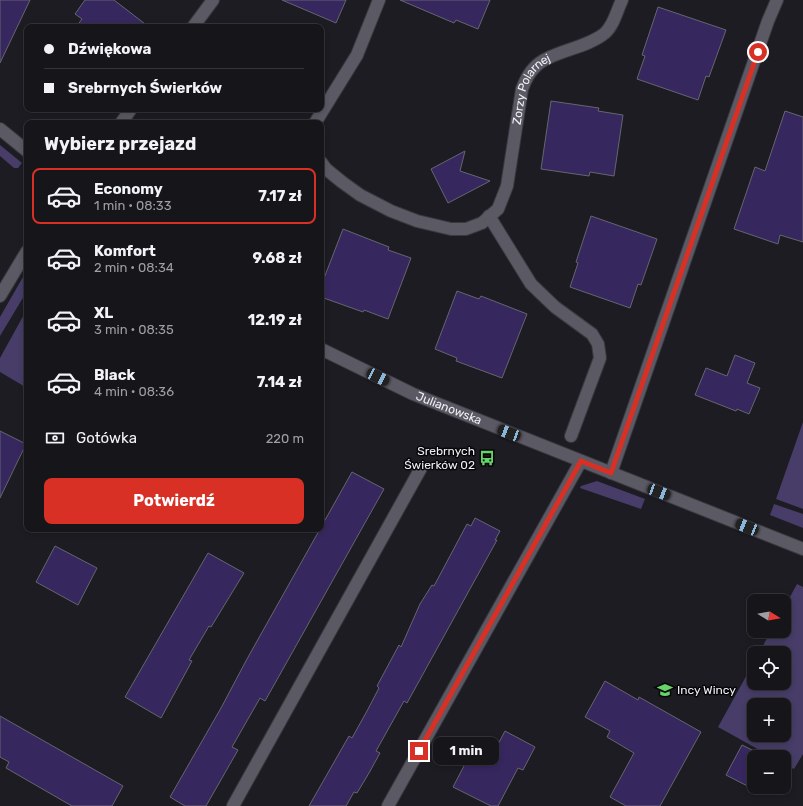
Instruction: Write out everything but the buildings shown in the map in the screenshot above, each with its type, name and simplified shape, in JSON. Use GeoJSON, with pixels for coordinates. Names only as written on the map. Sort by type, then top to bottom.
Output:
{"type":"FeatureCollection","features":[{"type":"Feature","properties":{"kind":"street"},"geometry":{"type":"LineString","coordinates":[[195,24],[213,0]]}},
{"type":"Feature","properties":{"kind":"street"},"geometry":{"type":"LineString","coordinates":[[324,108],[357,55],[379,0]]}},
{"type":"Feature","properties":{"kind":"street","name":"Zorzy Polarnej"},"geometry":{"type":"LineString","coordinates":[[324,166],[360,195],[391,211],[417,221],[451,229],[466,229],[482,223],[498,208],[507,186],[522,89],[527,76],[535,66],[545,59],[583,45],[606,32],[612,23],[622,0]]}},
{"type":"Feature","properties":{"kind":"street"},"geometry":{"type":"LineString","coordinates":[[611,473],[768,22],[777,0]]}},
{"type":"Feature","properties":{"kind":"street"},"geometry":{"type":"LineString","coordinates":[[0,129],[24,149]]}},
{"type":"Feature","properties":{"kind":"street"},"geometry":{"type":"LineString","coordinates":[[489,216],[531,284],[555,307],[592,334],[598,344],[600,358],[571,436]]}},
{"type":"Feature","properties":{"kind":"street"},"geometry":{"type":"LineString","coordinates":[[0,296],[24,256]]}},
{"type":"Feature","properties":{"kind":"street","name":"Julianowska"},"geometry":{"type":"LineString","coordinates":[[324,350],[413,394],[803,549]]}},
{"type":"Feature","properties":{"kind":"street"},"geometry":{"type":"LineString","coordinates":[[388,806],[581,461]]}},
{"type":"Feature","properties":{"kind":"street"},"geometry":{"type":"LineString","coordinates":[[233,806],[420,468]]}},
{"type":"Feature","properties":{"kind":"shaded area"},"geometry":{"type":"Polygon","coordinates":[[[0,145],[22,163],[18,168],[14,168],[0,156],[0,145]]]}},
{"type":"Feature","properties":{"kind":"shaded area"},"geometry":{"type":"Polygon","coordinates":[[[24,275],[24,296],[0,336],[0,317],[24,275]]]}},
{"type":"Feature","properties":{"kind":"shaded area"},"geometry":{"type":"Polygon","coordinates":[[[24,314],[24,386],[0,372],[0,358],[24,314]]]}},
{"type":"Feature","properties":{"kind":"shaded area"},"geometry":{"type":"Polygon","coordinates":[[[803,422],[803,509],[776,499],[803,422]]]}},
{"type":"Feature","properties":{"kind":"shaded area"},"geometry":{"type":"Polygon","coordinates":[[[597,481],[645,499],[641,509],[580,488],[581,486],[597,481]]]}},
{"type":"Feature","properties":{"kind":"shaded area"},"geometry":{"type":"Polygon","coordinates":[[[774,504],[803,514],[803,528],[770,515],[774,504]]]}},
{"type":"Feature","properties":{"kind":"shaded area"},"geometry":{"type":"Polygon","coordinates":[[[797,584],[803,587],[803,754],[794,769],[791,768],[791,750],[759,750],[718,727],[747,675],[747,690],[791,690],[791,646],[763,646],[767,638],[791,638],[791,595],[797,584]]]}},
{"type":"Feature","properties":{"kind":"place","name":"Srebrnych Świerków 02"},"geometry":{"type":"Point","coordinates":[487,458]}},
{"type":"Feature","properties":{"kind":"place","name":"Incy Wincy"},"geometry":{"type":"Point","coordinates":[665,690]}},
{"type":"Feature","properties":{"kind":"route"},"geometry":{"type":"LineString","coordinates":[[419,751],[581,461],[611,473],[758,52]]}}]}
